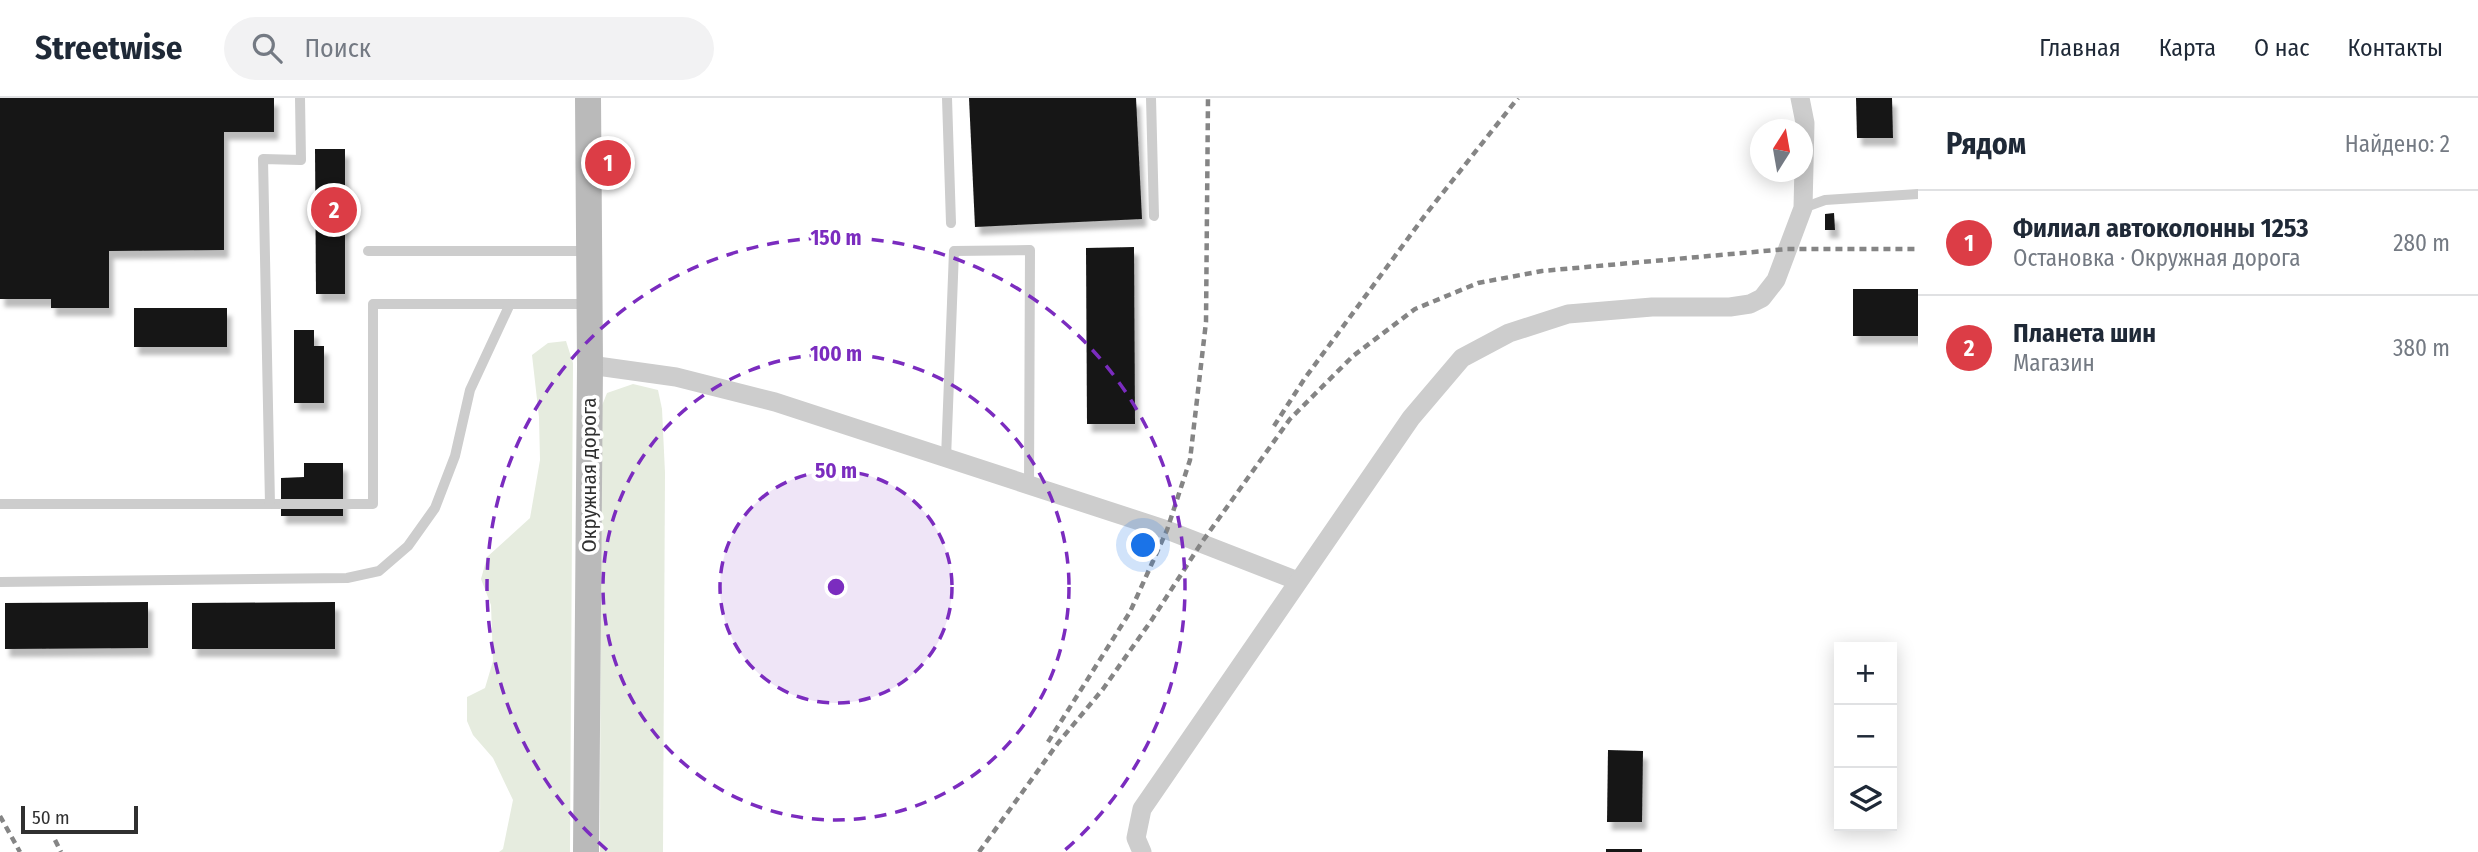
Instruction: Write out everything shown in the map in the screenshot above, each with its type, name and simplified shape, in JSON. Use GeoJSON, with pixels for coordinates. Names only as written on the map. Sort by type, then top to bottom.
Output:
{"type":"FeatureCollection","features":[{"type":"Feature","properties":{"kind":"main road","name":"Окружная дорога"},"geometry":{"type":"LineString","coordinates":[[586,852],[590,365],[588,98]]}},
{"type":"Feature","properties":{"kind":"street"},"geometry":{"type":"LineString","coordinates":[[1142,852],[1136,838],[1142,809],[1411,418],[1462,358],[1509,333],[1568,314],[1652,307],[1730,307],[1750,304],[1762,298],[1776,280],[1803,208],[1805,123],[1800,98]]}},
{"type":"Feature","properties":{"kind":"street"},"geometry":{"type":"LineString","coordinates":[[590,365],[676,377],[775,402],[1190,538],[1298,581]]}},
{"type":"Feature","properties":{"kind":"lane"},"geometry":{"type":"LineString","coordinates":[[270,504],[264,159],[301,160],[300,98]]}},
{"type":"Feature","properties":{"kind":"lane"},"geometry":{"type":"LineString","coordinates":[[947,98],[951,223]]}},
{"type":"Feature","properties":{"kind":"lane"},"geometry":{"type":"LineString","coordinates":[[1151,98],[1154,216]]}},
{"type":"Feature","properties":{"kind":"lane"},"geometry":{"type":"LineString","coordinates":[[1803,208],[1825,200],[1918,194]]}},
{"type":"Feature","properties":{"kind":"lane"},"geometry":{"type":"LineString","coordinates":[[946,458],[954,251],[1030,250],[1029,486]]}},
{"type":"Feature","properties":{"kind":"lane"},"geometry":{"type":"LineString","coordinates":[[368,251],[590,251]]}},
{"type":"Feature","properties":{"kind":"lane"},"geometry":{"type":"LineString","coordinates":[[0,504],[373,504],[373,304],[590,304]]}},
{"type":"Feature","properties":{"kind":"lane"},"geometry":{"type":"LineString","coordinates":[[0,582],[347,578],[379,571],[408,546],[435,508],[455,456],[470,390],[510,304]]}},
{"type":"Feature","properties":{"kind":"shaded area"},"geometry":{"type":"Polygon","coordinates":[[[566,341],[573,363],[570,852],[499,852],[503,849],[513,800],[493,758],[473,735],[467,721],[467,697],[485,688],[493,661],[491,605],[481,579],[487,557],[530,518],[540,460],[539,417],[532,355],[548,343],[566,341]]]}},
{"type":"Feature","properties":{"kind":"shaded area"},"geometry":{"type":"Polygon","coordinates":[[[633,384],[658,390],[662,409],[665,473],[663,852],[600,852],[601,408],[607,393],[633,384]]]}},
{"type":"Feature","properties":{"kind":"building"},"geometry":{"type":"Polygon","coordinates":[[[0,98],[274,98],[274,132],[224,132],[224,250],[109,251],[109,308],[51,308],[51,299],[0,299],[0,98]]]}},
{"type":"Feature","properties":{"kind":"building"},"geometry":{"type":"Polygon","coordinates":[[[969,98],[1136,98],[1142,219],[975,227],[969,98]]]}},
{"type":"Feature","properties":{"kind":"building"},"geometry":{"type":"Polygon","coordinates":[[[1856,98],[1892,98],[1893,138],[1857,138],[1856,98]]]}},
{"type":"Feature","properties":{"kind":"building"},"geometry":{"type":"Polygon","coordinates":[[[315,149],[345,149],[345,294],[316,294],[315,149]]]}},
{"type":"Feature","properties":{"kind":"building"},"geometry":{"type":"Polygon","coordinates":[[[1834,213],[1835,230],[1825,230],[1825,214],[1834,213]]]}},
{"type":"Feature","properties":{"kind":"building"},"geometry":{"type":"Polygon","coordinates":[[[1134,247],[1135,424],[1087,424],[1086,248],[1134,247]]]}},
{"type":"Feature","properties":{"kind":"building"},"geometry":{"type":"Polygon","coordinates":[[[1853,289],[1918,289],[1918,336],[1853,336],[1853,289]]]}},
{"type":"Feature","properties":{"kind":"building"},"geometry":{"type":"Polygon","coordinates":[[[134,308],[227,308],[227,347],[134,347],[134,308]]]}},
{"type":"Feature","properties":{"kind":"building"},"geometry":{"type":"Polygon","coordinates":[[[294,330],[314,330],[314,346],[324,346],[324,403],[294,403],[294,330]]]}},
{"type":"Feature","properties":{"kind":"building"},"geometry":{"type":"Polygon","coordinates":[[[304,463],[343,463],[343,516],[281,516],[281,478],[304,477],[304,463]]]}},
{"type":"Feature","properties":{"kind":"building"},"geometry":{"type":"Polygon","coordinates":[[[148,602],[148,648],[5,649],[5,603],[148,602]]]}},
{"type":"Feature","properties":{"kind":"building"},"geometry":{"type":"Polygon","coordinates":[[[335,602],[335,649],[192,649],[192,603],[335,602]]]}},
{"type":"Feature","properties":{"kind":"building"},"geometry":{"type":"Polygon","coordinates":[[[1608,750],[1643,751],[1642,822],[1607,822],[1608,750]]]}},
{"type":"Feature","properties":{"kind":"building"},"geometry":{"type":"Polygon","coordinates":[[[1606,849],[1642,849],[1642,852],[1606,852],[1606,849]]]}},
{"type":"Feature","properties":{"kind":"railway"},"geometry":{"type":"LineString","coordinates":[[1048,742],[1130,612],[1167,530],[1190,460],[1206,322],[1208,98]]}},
{"type":"Feature","properties":{"kind":"railway"},"geometry":{"type":"LineString","coordinates":[[1274,426],[1305,378],[1426,214],[1518,98]]}},
{"type":"Feature","properties":{"kind":"railway"},"geometry":{"type":"LineString","coordinates":[[979,852],[1058,743],[1103,689],[1202,542],[1290,419],[1353,356],[1415,309],[1478,283],[1542,271],[1787,249],[1918,249]]}},
{"type":"Feature","properties":{"kind":"railway"},"geometry":{"type":"LineString","coordinates":[[0,816],[20,852]]}},
{"type":"Feature","properties":{"kind":"railway"},"geometry":{"type":"LineString","coordinates":[[55,840],[61,852]]}},
{"type":"Feature","properties":{"kind":"place","name":"Филиал автоколонны 1253"},"geometry":{"type":"Point","coordinates":[608,163]}},
{"type":"Feature","properties":{"kind":"place","name":"Планета шин"},"geometry":{"type":"Point","coordinates":[334,210]}}]}
